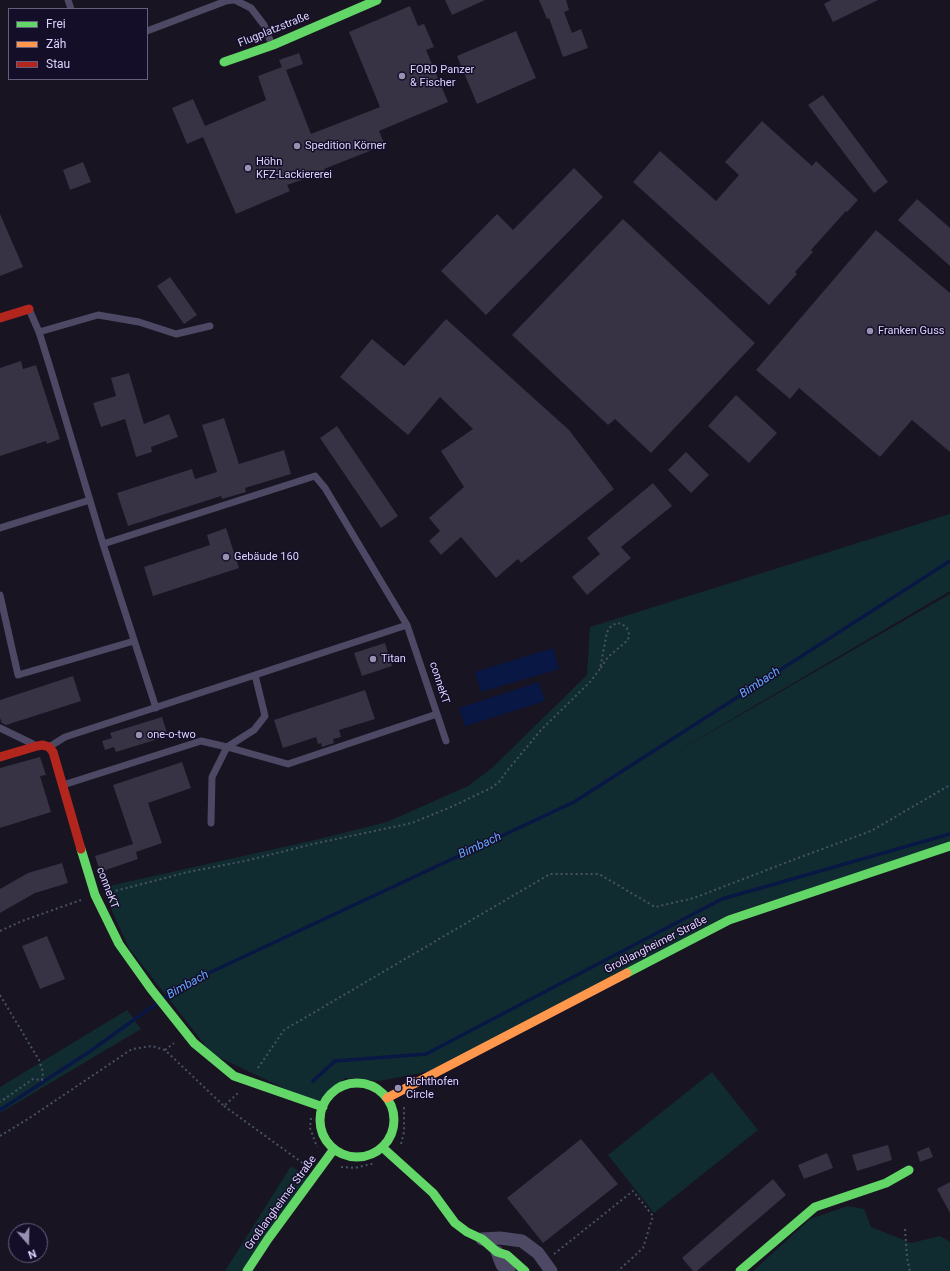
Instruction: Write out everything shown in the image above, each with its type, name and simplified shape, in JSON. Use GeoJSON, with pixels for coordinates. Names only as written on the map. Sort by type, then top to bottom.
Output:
{"type":"FeatureCollection","features":[{"type":"Feature","properties":{"kind":"street","name":"Flugplatzstraße"},"geometry":{"type":"LineString","coordinates":[[224,62],[272,45],[377,0]]}},
{"type":"Feature","properties":{"kind":"street"},"geometry":{"type":"LineString","coordinates":[[0,318],[29,309]]}},
{"type":"Feature","properties":{"kind":"street"},"geometry":{"type":"LineString","coordinates":[[0,757],[37,746],[43,745],[48,747]]}},
{"type":"Feature","properties":{"kind":"street","name":"conneKT"},"geometry":{"type":"LineString","coordinates":[[48,747],[53,752],[95,895],[119,944],[151,989],[194,1043],[234,1076],[249,1082]]}},
{"type":"Feature","properties":{"kind":"street","name":"Großlangheimer Straße"},"geometry":{"type":"LineString","coordinates":[[388,1098],[729,920],[950,846]]}},
{"type":"Feature","properties":{"kind":"street"},"geometry":{"type":"LineString","coordinates":[[249,1082],[320,1106]]}},
{"type":"Feature","properties":{"kind":"street"},"geometry":{"type":"LineString","coordinates":[[358,1083],[369,1085],[379,1090],[388,1098],[394,1118],[393,1129],[389,1139],[374,1153],[364,1157],[348,1156],[334,1149],[326,1140],[320,1119],[320,1106],[336,1090],[347,1085],[358,1083]]}},
{"type":"Feature","properties":{"kind":"street"},"geometry":{"type":"LineString","coordinates":[[382,1147],[433,1193],[455,1222],[467,1232],[482,1239],[497,1252],[507,1255],[526,1271]]}},
{"type":"Feature","properties":{"kind":"street","name":"Großlangheimer Straße"},"geometry":{"type":"LineString","coordinates":[[247,1271],[268,1239],[334,1149]]}},
{"type":"Feature","properties":{"kind":"street"},"geometry":{"type":"LineString","coordinates":[[740,1271],[815,1207],[886,1183],[909,1170]]}},
{"type":"Feature","properties":{"kind":"street"},"geometry":{"type":"LineString","coordinates":[[482,1239],[500,1238],[522,1241],[538,1253],[548,1266]]}},
{"type":"Feature","properties":{"kind":"street"},"geometry":{"type":"LineString","coordinates":[[497,1252],[502,1265],[508,1271]]}},
{"type":"Feature","properties":{"kind":"lane"},"geometry":{"type":"LineString","coordinates":[[148,31],[226,1],[234,0],[251,8],[264,25],[272,45]]}},
{"type":"Feature","properties":{"kind":"lane"},"geometry":{"type":"LineString","coordinates":[[29,309],[39,332],[103,544],[156,708]]}},
{"type":"Feature","properties":{"kind":"lane"},"geometry":{"type":"LineString","coordinates":[[39,332],[98,315],[139,322],[176,334],[210,326]]}},
{"type":"Feature","properties":{"kind":"lane","name":"conneKT"},"geometry":{"type":"LineString","coordinates":[[63,785],[201,741],[288,764],[437,714],[407,625],[325,488],[314,476],[103,544]]}},
{"type":"Feature","properties":{"kind":"lane"},"geometry":{"type":"LineString","coordinates":[[0,528],[90,500]]}},
{"type":"Feature","properties":{"kind":"lane"},"geometry":{"type":"LineString","coordinates":[[0,595],[18,675],[134,641]]}},
{"type":"Feature","properties":{"kind":"lane"},"geometry":{"type":"LineString","coordinates":[[48,747],[66,737],[407,625]]}},
{"type":"Feature","properties":{"kind":"lane"},"geometry":{"type":"LineString","coordinates":[[211,823],[212,777],[227,747],[254,730],[265,716],[255,675]]}},
{"type":"Feature","properties":{"kind":"lane"},"geometry":{"type":"LineString","coordinates":[[437,714],[446,741]]}},
{"type":"Feature","properties":{"kind":"lane"},"geometry":{"type":"LineString","coordinates":[[0,728],[37,746]]}},
{"type":"Feature","properties":{"kind":"path"},"geometry":{"type":"LineString","coordinates":[[0,931],[22,921],[95,895],[113,892],[188,872],[245,861],[313,844],[412,823],[451,807],[491,788],[499,782],[507,770],[541,730],[590,682],[600,669],[608,657],[628,640],[627,628],[622,624],[617,623],[611,626],[607,632],[600,669]]}},
{"type":"Feature","properties":{"kind":"path"},"geometry":{"type":"LineString","coordinates":[[249,1082],[284,1030],[550,874],[599,874],[655,907],[694,898],[790,860],[871,831],[950,785]]}},
{"type":"Feature","properties":{"kind":"path"},"geometry":{"type":"LineString","coordinates":[[0,995],[39,1060],[44,1072],[42,1080],[33,1079],[0,1102]]}},
{"type":"Feature","properties":{"kind":"path"},"geometry":{"type":"LineString","coordinates":[[0,1136],[132,1049],[152,1046],[165,1050],[224,1106],[305,1164]]}},
{"type":"Feature","properties":{"kind":"path"},"geometry":{"type":"LineString","coordinates":[[224,1106],[234,1097]]}},
{"type":"Feature","properties":{"kind":"path"},"geometry":{"type":"LineString","coordinates":[[320,1106],[311,1118],[310,1128],[318,1151],[340,1167],[355,1168],[378,1162],[391,1155],[402,1144],[404,1132],[403,1108],[410,1104]]}},
{"type":"Feature","properties":{"kind":"path"},"geometry":{"type":"LineString","coordinates":[[548,1266],[633,1191],[653,1216],[643,1248],[618,1271]]}},
{"type":"Feature","properties":{"kind":"path"},"geometry":{"type":"LineString","coordinates":[[905,1229],[907,1258],[910,1271]]}},
{"type":"Feature","properties":{"kind":"green space"},"geometry":{"type":"Polygon","coordinates":[[[950,514],[950,591],[659,762],[950,594],[950,842],[728,915],[431,1071],[379,1081],[345,1078],[317,1104],[212,1054],[129,948],[112,911],[107,895],[109,886],[315,840],[387,822],[468,786],[492,768],[587,675],[590,627],[950,514]]]}},
{"type":"Feature","properties":{"kind":"green space"},"geometry":{"type":"Polygon","coordinates":[[[127,1010],[141,1029],[0,1113],[0,1087],[127,1010]]]}},
{"type":"Feature","properties":{"kind":"green space"},"geometry":{"type":"Polygon","coordinates":[[[712,1072],[758,1130],[654,1213],[608,1155],[712,1072]]]}},
{"type":"Feature","properties":{"kind":"green space"},"geometry":{"type":"Polygon","coordinates":[[[291,1166],[312,1180],[250,1271],[225,1271],[291,1166]]]}},
{"type":"Feature","properties":{"kind":"green space"},"geometry":{"type":"Polygon","coordinates":[[[848,1206],[864,1209],[871,1227],[911,1243],[940,1236],[950,1242],[950,1271],[753,1271],[810,1219],[848,1206]]]}},
{"type":"Feature","properties":{"kind":"water"},"geometry":{"type":"Polygon","coordinates":[[[553,648],[559,669],[481,692],[475,672],[553,648]]]}},
{"type":"Feature","properties":{"kind":"water"},"geometry":{"type":"Polygon","coordinates":[[[539,682],[545,701],[465,726],[459,708],[539,682]]]}},
{"type":"Feature","properties":{"kind":"building"},"geometry":{"type":"Polygon","coordinates":[[[445,0],[485,0],[452,15],[445,0]]]}},
{"type":"Feature","properties":{"kind":"building"},"geometry":{"type":"Polygon","coordinates":[[[539,0],[566,0],[569,10],[564,12],[572,33],[581,29],[588,48],[563,57],[549,18],[547,19],[539,0]]]}},
{"type":"Feature","properties":{"kind":"building"},"geometry":{"type":"Polygon","coordinates":[[[831,0],[878,0],[833,22],[824,4],[831,0]]]}},
{"type":"Feature","properties":{"kind":"building"},"geometry":{"type":"Polygon","coordinates":[[[410,6],[418,26],[424,24],[434,47],[426,50],[448,102],[379,131],[385,145],[324,169],[325,172],[287,185],[290,191],[236,214],[203,137],[187,144],[172,108],[193,99],[205,126],[266,100],[258,76],[282,67],[279,60],[299,53],[303,64],[286,70],[311,134],[380,107],[349,32],[410,6]]]}},
{"type":"Feature","properties":{"kind":"building"},"geometry":{"type":"Polygon","coordinates":[[[516,31],[536,78],[477,104],[457,56],[516,31]]]}},
{"type":"Feature","properties":{"kind":"building"},"geometry":{"type":"Polygon","coordinates":[[[823,95],[888,182],[874,193],[808,105],[823,95]]]}},
{"type":"Feature","properties":{"kind":"building"},"geometry":{"type":"Polygon","coordinates":[[[762,121],[812,166],[816,161],[858,200],[847,212],[846,211],[811,250],[813,252],[795,272],[797,274],[769,305],[633,182],[660,151],[716,201],[739,175],[725,162],[762,121]]]}},
{"type":"Feature","properties":{"kind":"building"},"geometry":{"type":"Polygon","coordinates":[[[83,162],[91,182],[70,190],[63,170],[83,162]]]}},
{"type":"Feature","properties":{"kind":"building"},"geometry":{"type":"Polygon","coordinates":[[[574,168],[603,197],[486,315],[441,271],[497,214],[513,230],[574,168]]]}},
{"type":"Feature","properties":{"kind":"building"},"geometry":{"type":"Polygon","coordinates":[[[917,199],[950,228],[950,266],[898,220],[917,199]]]}},
{"type":"Feature","properties":{"kind":"building"},"geometry":{"type":"Polygon","coordinates":[[[0,214],[23,267],[0,276],[0,214]]]}},
{"type":"Feature","properties":{"kind":"building"},"geometry":{"type":"Polygon","coordinates":[[[623,219],[755,343],[651,453],[615,419],[608,425],[512,335],[623,219]]]}},
{"type":"Feature","properties":{"kind":"building","name":"Franken Guss"},"geometry":{"type":"Polygon","coordinates":[[[876,230],[950,293],[950,452],[912,420],[880,457],[799,388],[790,399],[756,370],[876,230]]]}},
{"type":"Feature","properties":{"kind":"building"},"geometry":{"type":"Polygon","coordinates":[[[170,277],[197,315],[184,324],[157,286],[170,277]]]}},
{"type":"Feature","properties":{"kind":"building"},"geometry":{"type":"Polygon","coordinates":[[[446,319],[569,430],[614,489],[521,563],[518,559],[496,578],[461,537],[441,555],[429,541],[440,531],[429,518],[464,487],[441,451],[473,429],[440,397],[408,435],[340,377],[372,339],[404,366],[446,319]]]}},
{"type":"Feature","properties":{"kind":"building"},"geometry":{"type":"Polygon","coordinates":[[[21,361],[23,369],[36,365],[60,439],[47,444],[46,441],[0,456],[0,368],[21,361]]]}},
{"type":"Feature","properties":{"kind":"building"},"geometry":{"type":"Polygon","coordinates":[[[129,373],[144,424],[169,414],[178,437],[151,447],[152,452],[136,457],[125,419],[101,427],[93,403],[116,396],[111,378],[129,373]]]}},
{"type":"Feature","properties":{"kind":"building"},"geometry":{"type":"Polygon","coordinates":[[[736,395],[777,433],[749,463],[708,426],[736,395]]]}},
{"type":"Feature","properties":{"kind":"building"},"geometry":{"type":"Polygon","coordinates":[[[224,418],[239,464],[284,450],[291,474],[245,488],[246,492],[222,499],[221,496],[128,526],[117,493],[192,469],[195,479],[217,472],[202,425],[224,418]]]}},
{"type":"Feature","properties":{"kind":"building"},"geometry":{"type":"Polygon","coordinates":[[[337,426],[398,516],[381,528],[320,438],[337,426]]]}},
{"type":"Feature","properties":{"kind":"building"},"geometry":{"type":"Polygon","coordinates":[[[686,452],[709,475],[691,493],[668,470],[686,452]]]}},
{"type":"Feature","properties":{"kind":"building"},"geometry":{"type":"Polygon","coordinates":[[[653,483],[672,506],[621,547],[631,558],[587,595],[572,577],[600,554],[587,538],[653,483]]]}},
{"type":"Feature","properties":{"kind":"building"},"geometry":{"type":"Polygon","coordinates":[[[226,528],[239,568],[153,596],[144,567],[210,545],[207,535],[226,528]]]}},
{"type":"Feature","properties":{"kind":"building","name":"Titan"},"geometry":{"type":"Polygon","coordinates":[[[385,643],[392,666],[362,676],[354,653],[385,643]]]}},
{"type":"Feature","properties":{"kind":"building"},"geometry":{"type":"Polygon","coordinates":[[[73,676],[81,701],[6,725],[2,723],[0,718],[0,700],[73,676]]]}},
{"type":"Feature","properties":{"kind":"building"},"geometry":{"type":"Polygon","coordinates":[[[365,690],[375,719],[339,730],[341,737],[333,739],[334,743],[322,747],[321,743],[318,744],[316,737],[283,748],[274,720],[365,690]]]}},
{"type":"Feature","properties":{"kind":"building","name":"one-o-two"},"geometry":{"type":"Polygon","coordinates":[[[162,717],[168,736],[116,752],[114,747],[105,750],[102,741],[112,738],[110,733],[162,717]]]}},
{"type":"Feature","properties":{"kind":"building"},"geometry":{"type":"Polygon","coordinates":[[[40,757],[46,775],[40,776],[51,812],[0,828],[0,768],[40,757]]]}},
{"type":"Feature","properties":{"kind":"building"},"geometry":{"type":"Polygon","coordinates":[[[182,762],[191,788],[148,803],[162,843],[136,852],[138,859],[100,872],[95,856],[133,844],[113,785],[182,762]]]}},
{"type":"Feature","properties":{"kind":"building"},"geometry":{"type":"Polygon","coordinates":[[[62,863],[68,883],[35,893],[0,913],[0,889],[28,873],[62,863]]]}},
{"type":"Feature","properties":{"kind":"building"},"geometry":{"type":"Polygon","coordinates":[[[47,936],[65,979],[40,989],[22,946],[47,936]]]}},
{"type":"Feature","properties":{"kind":"building"},"geometry":{"type":"Polygon","coordinates":[[[581,1139],[618,1184],[543,1243],[507,1198],[581,1139]]]}},
{"type":"Feature","properties":{"kind":"building"},"geometry":{"type":"Polygon","coordinates":[[[888,1145],[892,1160],[857,1171],[852,1155],[888,1145]]]}},
{"type":"Feature","properties":{"kind":"building"},"geometry":{"type":"Polygon","coordinates":[[[929,1147],[933,1157],[920,1162],[917,1152],[929,1147]]]}},
{"type":"Feature","properties":{"kind":"building"},"geometry":{"type":"Polygon","coordinates":[[[827,1153],[833,1168],[804,1179],[798,1165],[827,1153]]]}},
{"type":"Feature","properties":{"kind":"building"},"geometry":{"type":"Polygon","coordinates":[[[773,1179],[786,1195],[697,1271],[693,1271],[682,1258],[773,1179]]]}},
{"type":"Feature","properties":{"kind":"building"},"geometry":{"type":"Polygon","coordinates":[[[950,1182],[950,1213],[937,1189],[950,1182]]]}},
{"type":"Feature","properties":{"kind":"waterway","name":"Bimbach"},"geometry":{"type":"LineString","coordinates":[[164,998],[179,987],[574,802],[950,561]]}},
{"type":"Feature","properties":{"kind":"waterway"},"geometry":{"type":"LineString","coordinates":[[313,1081],[335,1061],[426,1054],[722,899],[950,834]]}},
{"type":"Feature","properties":{"kind":"waterway","name":"Bimbach"},"geometry":{"type":"LineString","coordinates":[[0,1110],[89,1052],[156,1004]]}},
{"type":"Feature","properties":{"kind":"traffic: fast"},"geometry":{"type":"LineString","coordinates":[[224,62],[273,45],[377,0]]}},
{"type":"Feature","properties":{"kind":"traffic: fast"},"geometry":{"type":"LineString","coordinates":[[627,973],[729,920],[950,846]]}},
{"type":"Feature","properties":{"kind":"traffic: fast"},"geometry":{"type":"LineString","coordinates":[[81,849],[95,895],[119,944],[151,989],[194,1043],[234,1076],[323,1107]]}},
{"type":"Feature","properties":{"kind":"traffic: fast"},"geometry":{"type":"LineString","coordinates":[[357,1083],[371,1086],[383,1094],[391,1106],[394,1120],[391,1134],[383,1146],[371,1154],[357,1157],[343,1154],[331,1146],[323,1134],[320,1120],[323,1106],[331,1094],[343,1086],[357,1083]]}},
{"type":"Feature","properties":{"kind":"traffic: fast"},"geometry":{"type":"LineString","coordinates":[[382,1147],[433,1193],[455,1223],[467,1232],[482,1239],[497,1252],[507,1255],[525,1271]]}},
{"type":"Feature","properties":{"kind":"traffic: fast"},"geometry":{"type":"LineString","coordinates":[[247,1271],[268,1239],[334,1149]]}},
{"type":"Feature","properties":{"kind":"traffic: fast"},"geometry":{"type":"LineString","coordinates":[[740,1271],[815,1207],[886,1183],[909,1170]]}},
{"type":"Feature","properties":{"kind":"traffic: slow"},"geometry":{"type":"LineString","coordinates":[[387,1098],[627,973]]}},
{"type":"Feature","properties":{"kind":"traffic: jam"},"geometry":{"type":"LineString","coordinates":[[0,318],[29,309]]}},
{"type":"Feature","properties":{"kind":"traffic: jam"},"geometry":{"type":"LineString","coordinates":[[0,757],[37,746],[43,745],[49,747],[53,752],[81,849]]}},
{"type":"Feature","properties":{"kind":"place","name":"FORD Panzer & Fischer"},"geometry":{"type":"Point","coordinates":[402,76]}},
{"type":"Feature","properties":{"kind":"place","name":"Spedition Körner"},"geometry":{"type":"Point","coordinates":[297,146]}},
{"type":"Feature","properties":{"kind":"place","name":"Höhn KFZ-Lackiererei"},"geometry":{"type":"Point","coordinates":[248,168]}},
{"type":"Feature","properties":{"kind":"place","name":"Franken Guss"},"geometry":{"type":"Point","coordinates":[870,331]}},
{"type":"Feature","properties":{"kind":"place","name":"Gebäude 160"},"geometry":{"type":"Point","coordinates":[226,557]}},
{"type":"Feature","properties":{"kind":"place","name":"Titan"},"geometry":{"type":"Point","coordinates":[373,659]}},
{"type":"Feature","properties":{"kind":"place","name":"one-o-two"},"geometry":{"type":"Point","coordinates":[139,735]}},
{"type":"Feature","properties":{"kind":"place","name":"Richthofen Circle"},"geometry":{"type":"Point","coordinates":[398,1088]}}]}
